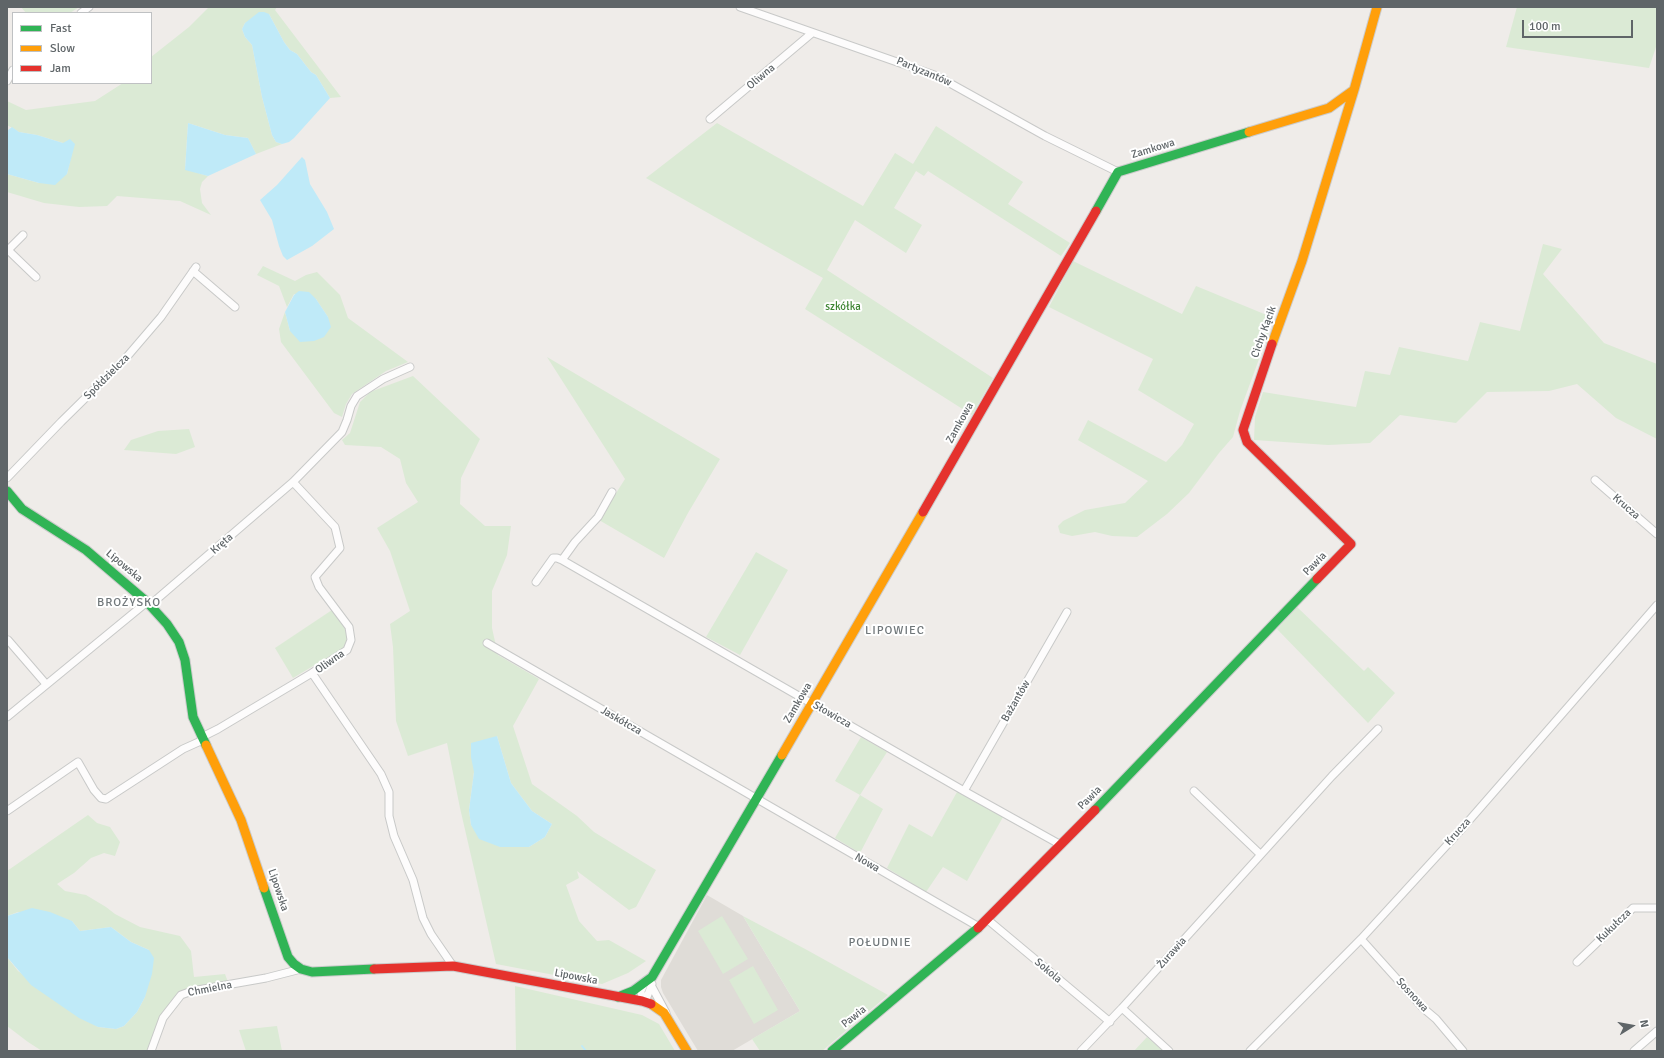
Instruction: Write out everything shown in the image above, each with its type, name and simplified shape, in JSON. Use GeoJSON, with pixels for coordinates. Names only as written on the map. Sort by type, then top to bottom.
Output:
{"type":"FeatureCollection","features":[{"type":"Feature","properties":{"kind":"street","name":"Partyzantów"},"geometry":{"type":"LineString","coordinates":[[740,7],[937,76],[1045,136],[1118,172]]}},
{"type":"Feature","properties":{"kind":"street"},"geometry":{"type":"LineString","coordinates":[[1354,90],[1377,7]]}},
{"type":"Feature","properties":{"kind":"street","name":"Oliwna"},"geometry":{"type":"LineString","coordinates":[[710,119],[812,33]]}},
{"type":"Feature","properties":{"kind":"street"},"geometry":{"type":"LineString","coordinates":[[7,81],[12,72]]}},
{"type":"Feature","properties":{"kind":"street","name":"Zamkowa"},"geometry":{"type":"LineString","coordinates":[[618,997],[648,985],[1118,172],[1329,108],[1354,90]]}},
{"type":"Feature","properties":{"kind":"street","name":"Cichy Kącik"},"geometry":{"type":"LineString","coordinates":[[1350,544],[1246,442],[1243,430],[1250,406],[1302,261],[1354,90]]}},
{"type":"Feature","properties":{"kind":"street"},"geometry":{"type":"LineString","coordinates":[[23,234],[8,250],[36,277]]}},
{"type":"Feature","properties":{"kind":"street","name":"Spółdzielcza"},"geometry":{"type":"LineString","coordinates":[[7,478],[61,422],[125,360],[161,317],[195,269],[235,307]]}},
{"type":"Feature","properties":{"kind":"street"},"geometry":{"type":"LineString","coordinates":[[293,482],[342,432],[348,420],[351,406],[357,396],[368,388],[410,367]]}},
{"type":"Feature","properties":{"kind":"street","name":"Krucza"},"geometry":{"type":"LineString","coordinates":[[1595,480],[1657,534]]}},
{"type":"Feature","properties":{"kind":"street","name":"Oliwna"},"geometry":{"type":"LineString","coordinates":[[293,482],[335,527],[340,548],[315,577],[319,587],[349,627],[352,640],[347,650],[312,673],[381,774],[389,792],[389,816],[394,836],[413,880],[423,918],[431,934],[453,966]]}},
{"type":"Feature","properties":{"kind":"street","name":"Kręta"},"geometry":{"type":"LineString","coordinates":[[7,717],[46,684],[149,604],[293,482]]}},
{"type":"Feature","properties":{"kind":"street","name":"Lipowska"},"geometry":{"type":"LineString","coordinates":[[7,491],[22,509],[86,550],[149,604],[168,624],[179,642],[185,660],[193,717],[241,820],[288,957],[301,969],[312,972],[453,966],[643,1002],[658,1008],[670,1020],[687,1051]]}},
{"type":"Feature","properties":{"kind":"street"},"geometry":{"type":"LineString","coordinates":[[536,582],[553,558],[562,560],[575,542],[598,517],[612,492]]}},
{"type":"Feature","properties":{"kind":"street","name":"Pawia"},"geometry":{"type":"LineString","coordinates":[[832,1051],[907,990],[988,920],[1175,728],[1350,544]]}},
{"type":"Feature","properties":{"kind":"street","name":"Słowicza"},"geometry":{"type":"LineString","coordinates":[[562,560],[1060,845]]}},
{"type":"Feature","properties":{"kind":"street","name":"Krucza"},"geometry":{"type":"LineString","coordinates":[[1250,1051],[1361,939],[1459,832],[1657,606]]}},
{"type":"Feature","properties":{"kind":"street","name":"Bażantów"},"geometry":{"type":"LineString","coordinates":[[964,791],[1068,612]]}},
{"type":"Feature","properties":{"kind":"street"},"geometry":{"type":"LineString","coordinates":[[8,640],[46,684]]}},
{"type":"Feature","properties":{"kind":"street","name":"Jaskółcza"},"geometry":{"type":"LineString","coordinates":[[487,643],[756,798]]}},
{"type":"Feature","properties":{"kind":"street"},"geometry":{"type":"LineString","coordinates":[[7,811],[78,762],[94,790],[101,798],[106,799],[111,797],[183,749],[312,673]]}},
{"type":"Feature","properties":{"kind":"street","name":"Żurawia"},"geometry":{"type":"LineString","coordinates":[[1081,1051],[1110,1022],[1260,854],[1378,729]]}},
{"type":"Feature","properties":{"kind":"street"},"geometry":{"type":"LineString","coordinates":[[1194,791],[1260,854]]}},
{"type":"Feature","properties":{"kind":"street","name":"Nowa"},"geometry":{"type":"LineString","coordinates":[[756,798],[979,927]]}},
{"type":"Feature","properties":{"kind":"street","name":"Kukułcza"},"geometry":{"type":"LineString","coordinates":[[1577,962],[1633,908],[1657,908]]}},
{"type":"Feature","properties":{"kind":"street","name":"Sokola"},"geometry":{"type":"LineString","coordinates":[[988,920],[1110,1022]]}},
{"type":"Feature","properties":{"kind":"street","name":"Sosnowa"},"geometry":{"type":"LineString","coordinates":[[1361,939],[1423,1008],[1436,1019],[1463,1051]]}},
{"type":"Feature","properties":{"kind":"street","name":"Chmielna"},"geometry":{"type":"LineString","coordinates":[[151,1051],[163,1018],[181,995],[192,991],[266,978],[301,969]]}},
{"type":"Feature","properties":{"kind":"street"},"geometry":{"type":"LineString","coordinates":[[643,1002],[642,991],[648,985],[670,1020]]}},
{"type":"Feature","properties":{"kind":"street"},"geometry":{"type":"LineString","coordinates":[[1122,1008],[1169,1051]]}},
{"type":"Feature","properties":{"kind":"street"},"geometry":{"type":"LineString","coordinates":[[1634,1051],[1657,1031]]}},
{"type":"Feature","properties":{"kind":"shaded area"},"geometry":{"type":"Polygon","coordinates":[[[707,895],[743,916],[800,1011],[732,1051],[698,1051],[663,993],[661,987],[661,980],[707,895]]]}},
{"type":"Feature","properties":{"kind":"green space"},"geometry":{"type":"Polygon","coordinates":[[[21,7],[79,7],[72,12],[25,12],[21,7]]]}},
{"type":"Feature","properties":{"kind":"green space"},"geometry":{"type":"Polygon","coordinates":[[[209,7],[277,7],[275,10],[341,97],[330,98],[316,75],[311,72],[297,54],[290,50],[284,42],[269,14],[245,23],[242,29],[245,37],[252,45],[262,97],[272,135],[276,142],[282,144],[256,154],[248,138],[225,135],[188,123],[185,169],[208,176],[202,182],[200,189],[202,203],[211,215],[180,201],[117,196],[107,206],[79,207],[44,203],[7,192],[7,174],[39,183],[67,174],[74,144],[63,143],[37,135],[19,132],[7,125],[7,101],[26,110],[95,101],[121,84],[152,84],[152,56],[189,27],[209,7]]]}},
{"type":"Feature","properties":{"kind":"green space"},"geometry":{"type":"Polygon","coordinates":[[[1517,7],[1657,7],[1657,44],[1649,68],[1506,47],[1517,7]]]}},
{"type":"Feature","properties":{"kind":"green space","name":"szkółka"},"geometry":{"type":"Polygon","coordinates":[[[717,123],[863,206],[895,153],[913,164],[936,126],[1023,182],[1008,204],[1070,243],[1061,256],[928,171],[924,176],[916,171],[894,208],[922,225],[906,253],[855,220],[827,270],[993,378],[972,415],[805,309],[823,278],[646,178],[717,123]]]}},
{"type":"Feature","properties":{"kind":"green space"},"geometry":{"type":"Polygon","coordinates":[[[1543,244],[1562,249],[1543,274],[1604,343],[1657,364],[1657,439],[1616,418],[1577,384],[1549,391],[1487,392],[1456,423],[1400,415],[1370,443],[1328,445],[1254,440],[1255,417],[1263,392],[1356,407],[1365,371],[1390,375],[1399,347],[1468,361],[1480,322],[1520,331],[1543,244]]]}},
{"type":"Feature","properties":{"kind":"green space"},"geometry":{"type":"Polygon","coordinates":[[[1073,261],[1182,314],[1196,286],[1274,318],[1240,411],[1233,437],[1189,493],[1167,514],[1137,537],[1112,536],[1095,532],[1072,536],[1060,533],[1058,526],[1063,521],[1085,510],[1125,503],[1148,481],[1078,440],[1088,420],[1166,462],[1182,445],[1194,424],[1138,390],[1153,359],[1049,307],[1073,261]]]}},
{"type":"Feature","properties":{"kind":"green space"},"geometry":{"type":"Polygon","coordinates":[[[263,266],[295,281],[306,275],[317,272],[340,295],[348,318],[408,362],[386,371],[352,394],[346,404],[342,417],[334,413],[281,342],[279,329],[285,312],[290,331],[328,317],[316,299],[294,294],[287,307],[279,286],[257,275],[263,266]]]}},
{"type":"Feature","properties":{"kind":"green space"},"geometry":{"type":"Polygon","coordinates":[[[547,357],[720,459],[688,513],[664,558],[599,520],[625,479],[547,357]]]}},
{"type":"Feature","properties":{"kind":"green space"},"geometry":{"type":"Polygon","coordinates":[[[413,376],[480,439],[461,478],[460,504],[485,526],[511,526],[507,555],[492,591],[492,628],[498,655],[539,679],[513,726],[532,784],[577,816],[594,832],[656,870],[636,907],[629,910],[577,871],[579,878],[566,885],[579,921],[597,941],[609,940],[646,961],[628,973],[602,984],[496,964],[460,808],[447,743],[408,756],[396,721],[393,647],[390,624],[410,611],[390,551],[377,528],[418,502],[406,483],[400,459],[381,447],[345,445],[342,440],[350,433],[360,402],[370,392],[413,376]],[[497,736],[474,772],[469,810],[471,825],[500,847],[529,847],[545,837],[552,824],[532,811],[511,783],[497,736]]]}},
{"type":"Feature","properties":{"kind":"green space"},"geometry":{"type":"Polygon","coordinates":[[[189,429],[195,447],[176,454],[124,450],[131,440],[158,431],[189,429]]]}},
{"type":"Feature","properties":{"kind":"green space"},"geometry":{"type":"Polygon","coordinates":[[[756,552],[788,570],[740,655],[706,637],[756,552]]]}},
{"type":"Feature","properties":{"kind":"green space"},"geometry":{"type":"Polygon","coordinates":[[[1297,607],[1364,671],[1368,667],[1395,693],[1368,723],[1277,629],[1297,607]]]}},
{"type":"Feature","properties":{"kind":"green space"},"geometry":{"type":"Polygon","coordinates":[[[332,610],[345,628],[348,640],[345,647],[293,678],[275,648],[332,610]]]}},
{"type":"Feature","properties":{"kind":"green space"},"geometry":{"type":"Polygon","coordinates":[[[861,737],[887,752],[860,795],[835,781],[861,737]]]}},
{"type":"Feature","properties":{"kind":"green space"},"geometry":{"type":"Polygon","coordinates":[[[957,792],[1003,817],[967,881],[943,867],[926,892],[887,868],[909,824],[932,837],[957,792]]]}},
{"type":"Feature","properties":{"kind":"green space"},"geometry":{"type":"Polygon","coordinates":[[[860,795],[883,809],[860,853],[835,838],[860,795]]]}},
{"type":"Feature","properties":{"kind":"green space"},"geometry":{"type":"Polygon","coordinates":[[[88,815],[97,823],[110,827],[120,842],[115,856],[104,853],[91,858],[74,873],[57,884],[65,891],[86,895],[115,914],[140,927],[180,936],[191,951],[194,977],[225,974],[228,982],[182,991],[170,1003],[154,1032],[147,1051],[42,1051],[7,1026],[7,957],[18,971],[98,1027],[116,1029],[124,1026],[137,1012],[145,997],[149,950],[131,942],[111,927],[80,931],[72,921],[18,912],[7,916],[7,871],[88,815]]]}},
{"type":"Feature","properties":{"kind":"green space"},"geometry":{"type":"Polygon","coordinates":[[[722,916],[748,959],[723,974],[698,931],[722,916]]]}},
{"type":"Feature","properties":{"kind":"green space"},"geometry":{"type":"Polygon","coordinates":[[[743,916],[888,995],[822,1051],[760,1051],[752,1039],[800,1011],[743,916]]]}},
{"type":"Feature","properties":{"kind":"green space"},"geometry":{"type":"Polygon","coordinates":[[[753,966],[778,1010],[754,1024],[729,980],[753,966]]]}},
{"type":"Feature","properties":{"kind":"green space"},"geometry":{"type":"Polygon","coordinates":[[[515,986],[642,1015],[659,1024],[675,1051],[516,1051],[515,986]]]}},
{"type":"Feature","properties":{"kind":"green space"},"geometry":{"type":"Polygon","coordinates":[[[277,1026],[282,1051],[246,1051],[239,1030],[277,1026]]]}},
{"type":"Feature","properties":{"kind":"green space"},"geometry":{"type":"Polygon","coordinates":[[[1147,1037],[1163,1051],[1134,1051],[1147,1037]]]}},
{"type":"Feature","properties":{"kind":"water"},"geometry":{"type":"Polygon","coordinates":[[[259,12],[269,14],[284,42],[290,50],[297,54],[311,72],[316,75],[330,98],[294,138],[289,142],[282,144],[276,142],[272,135],[262,97],[252,45],[245,37],[242,29],[245,23],[259,12]]]}},
{"type":"Feature","properties":{"kind":"water"},"geometry":{"type":"Polygon","coordinates":[[[188,123],[225,135],[248,138],[256,154],[208,176],[185,170],[188,123]]]}},
{"type":"Feature","properties":{"kind":"water"},"geometry":{"type":"Polygon","coordinates":[[[12,127],[19,132],[37,135],[63,143],[70,139],[75,144],[67,174],[55,185],[39,183],[7,174],[7,131],[12,127]]]}},
{"type":"Feature","properties":{"kind":"water"},"geometry":{"type":"Polygon","coordinates":[[[302,157],[305,160],[310,184],[327,212],[334,229],[312,246],[287,260],[283,256],[279,246],[272,220],[260,200],[277,185],[302,157]]]}},
{"type":"Feature","properties":{"kind":"water"},"geometry":{"type":"Polygon","coordinates":[[[299,291],[309,292],[316,299],[328,317],[331,327],[324,337],[314,341],[300,342],[290,331],[285,312],[294,295],[299,291]]]}},
{"type":"Feature","properties":{"kind":"water"},"geometry":{"type":"Polygon","coordinates":[[[497,736],[511,783],[532,811],[552,824],[545,837],[529,847],[500,847],[479,839],[471,825],[469,810],[474,772],[471,757],[471,743],[497,736]]]}},
{"type":"Feature","properties":{"kind":"water"},"geometry":{"type":"Polygon","coordinates":[[[32,908],[50,912],[72,921],[80,931],[111,927],[131,942],[149,950],[154,958],[152,974],[145,997],[137,1012],[124,1026],[116,1029],[98,1027],[79,1018],[31,985],[7,957],[7,916],[32,908]]]}},
{"type":"Feature","properties":{"kind":"waterway"},"geometry":{"type":"LineString","coordinates":[[582,1046],[586,1051]]}},
{"type":"Feature","properties":{"kind":"traffic: fast"},"geometry":{"type":"LineString","coordinates":[[1096,211],[1118,172],[1249,132]]}},
{"type":"Feature","properties":{"kind":"traffic: fast"},"geometry":{"type":"LineString","coordinates":[[7,491],[22,509],[86,550],[147,602],[167,624],[179,642],[185,660],[193,717],[206,745]]}},
{"type":"Feature","properties":{"kind":"traffic: fast"},"geometry":{"type":"LineString","coordinates":[[1095,810],[1317,579]]}},
{"type":"Feature","properties":{"kind":"traffic: fast"},"geometry":{"type":"LineString","coordinates":[[618,997],[633,991],[652,977],[782,755]]}},
{"type":"Feature","properties":{"kind":"traffic: fast"},"geometry":{"type":"LineString","coordinates":[[264,888],[288,957],[294,964],[301,969],[312,972],[374,969]]}},
{"type":"Feature","properties":{"kind":"traffic: fast"},"geometry":{"type":"LineString","coordinates":[[832,1051],[978,928]]}},
{"type":"Feature","properties":{"kind":"traffic: slow"},"geometry":{"type":"LineString","coordinates":[[1249,132],[1329,108],[1354,90],[1377,7]]}},
{"type":"Feature","properties":{"kind":"traffic: slow"},"geometry":{"type":"LineString","coordinates":[[1272,344],[1302,261],[1354,90]]}},
{"type":"Feature","properties":{"kind":"traffic: slow"},"geometry":{"type":"LineString","coordinates":[[782,755],[923,512]]}},
{"type":"Feature","properties":{"kind":"traffic: slow"},"geometry":{"type":"LineString","coordinates":[[206,745],[241,820],[264,888]]}},
{"type":"Feature","properties":{"kind":"traffic: slow"},"geometry":{"type":"LineString","coordinates":[[651,1004],[664,1013],[687,1051]]}},
{"type":"Feature","properties":{"kind":"traffic: jam"},"geometry":{"type":"LineString","coordinates":[[923,512],[1096,211]]}},
{"type":"Feature","properties":{"kind":"traffic: jam"},"geometry":{"type":"LineString","coordinates":[[1272,344],[1243,430],[1247,442],[1351,544],[1317,579]]}},
{"type":"Feature","properties":{"kind":"traffic: jam"},"geometry":{"type":"LineString","coordinates":[[978,928],[1095,810]]}},
{"type":"Feature","properties":{"kind":"traffic: jam"},"geometry":{"type":"LineString","coordinates":[[374,969],[453,966],[642,1001],[651,1004]]}},
{"type":"Feature","properties":{"kind":"district","name":"BROŻYSKO"},"geometry":{"type":"Point","coordinates":[129,603]}},
{"type":"Feature","properties":{"kind":"district","name":"LIPOWIEC"},"geometry":{"type":"Point","coordinates":[895,631]}},
{"type":"Feature","properties":{"kind":"district","name":"POŁUDNIE"},"geometry":{"type":"Point","coordinates":[880,943]}}]}
